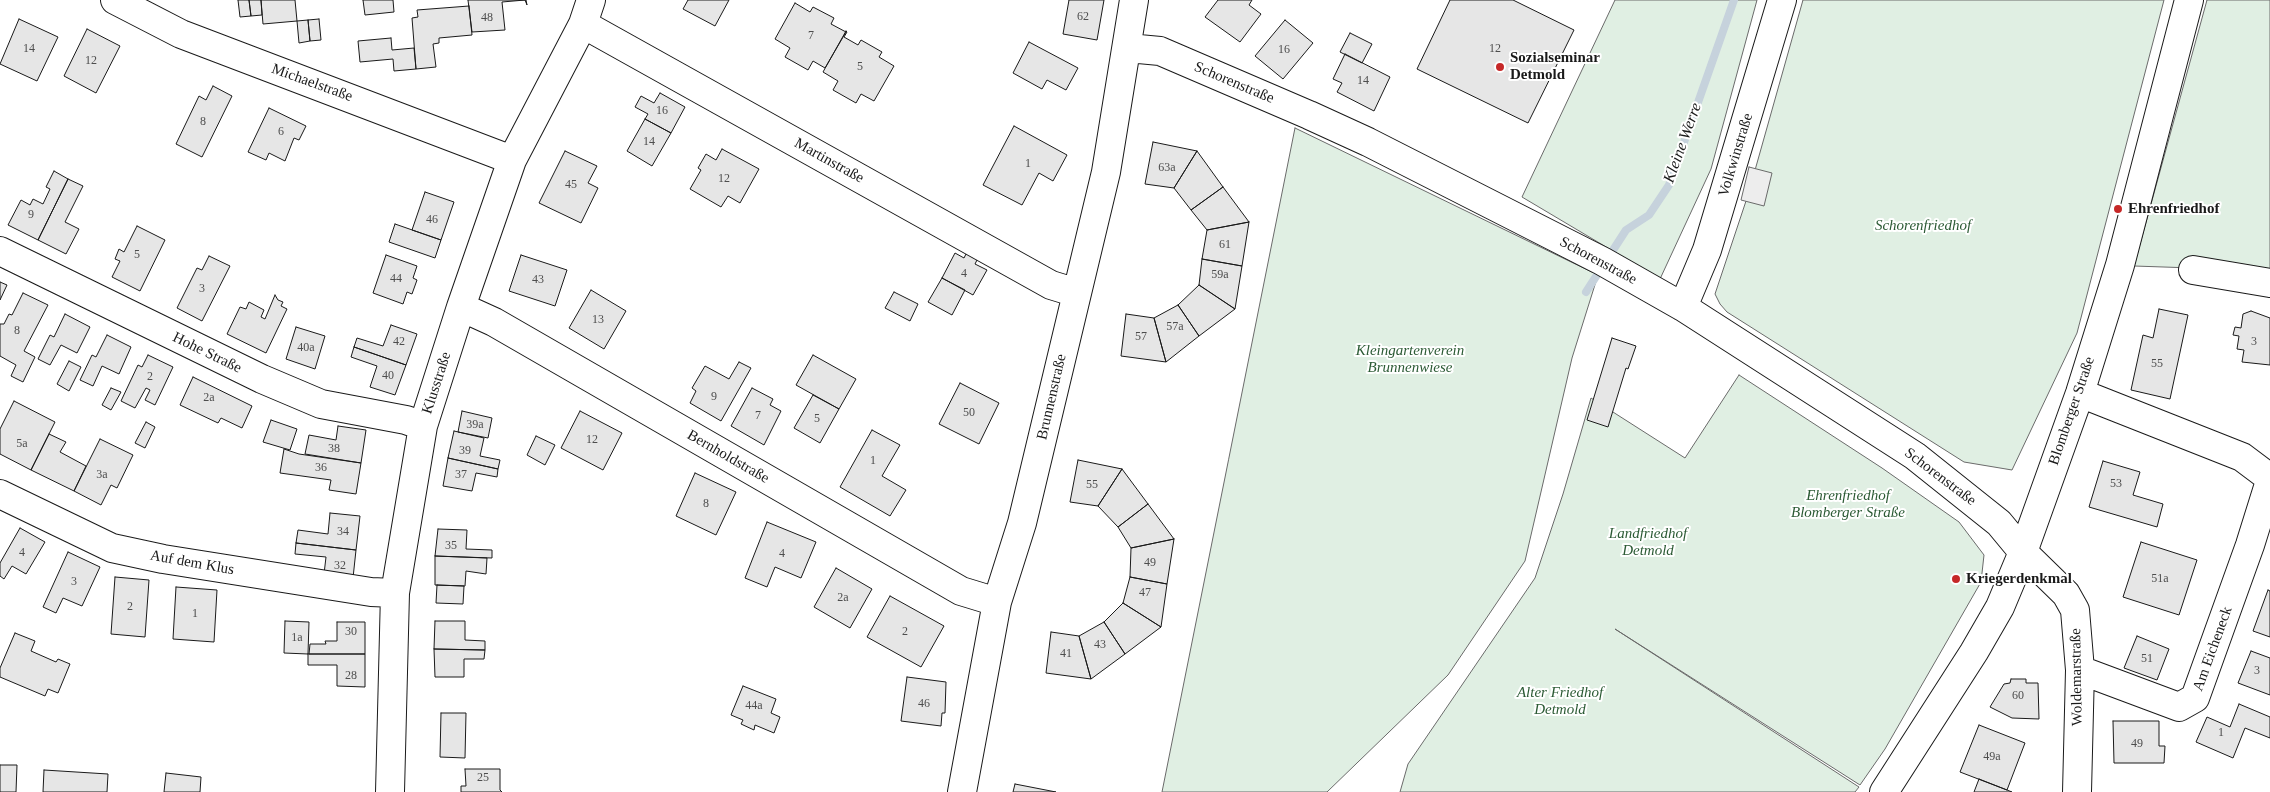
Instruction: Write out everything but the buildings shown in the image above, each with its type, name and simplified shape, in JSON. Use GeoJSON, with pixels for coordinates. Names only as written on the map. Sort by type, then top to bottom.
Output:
{"type":"FeatureCollection","features":[{"type":"Feature","properties":{"kind":"street","name":"Michaelstraße"},"geometry":{"type":"LineString","coordinates":[[115,0],[181,34],[512,160]]}},
{"type":"Feature","properties":{"kind":"street","name":"Brunnenstraße"},"geometry":{"type":"LineString","coordinates":[[962,792],[997,602],[1022,523],[1106,172],[1128,48],[1134,0]]}},
{"type":"Feature","properties":{"kind":"street","name":"Volkwinstraße"},"geometry":{"type":"LineString","coordinates":[[1683,307],[1707,250],[1782,0]]}},
{"type":"Feature","properties":{"kind":"street","name":"Blomberger Straße"},"geometry":{"type":"LineString","coordinates":[[1884,792],[1974,652],[2000,607],[2023,552],[2080,393],[2120,264],[2189,0]]}},
{"type":"Feature","properties":{"kind":"street","name":"Klusstraße"},"geometry":{"type":"LineString","coordinates":[[390,792],[395,594],[423,426],[461,307],[512,160],[587,12]]}},
{"type":"Feature","properties":{"kind":"street","name":"Martinstraße"},"geometry":{"type":"LineString","coordinates":[[587,12],[1051,285],[1077,293]]}},
{"type":"Feature","properties":{"kind":"street","name":"Schorenstraße"},"geometry":{"type":"LineString","coordinates":[[1128,48],[1160,51],[1368,142],[1609,266],[1683,307],[1915,456],[1999,523],[2023,552]]}},
{"type":"Feature","properties":{"kind":"street","name":"Hohe Straße"},"geometry":{"type":"LineString","coordinates":[[0,251],[253,375],[304,397],[322,404],[406,420],[423,426]]}},
{"type":"Feature","properties":{"kind":"street"},"geometry":{"type":"LineString","coordinates":[[2192,270],[2270,283]]}},
{"type":"Feature","properties":{"kind":"street","name":"Bernholdstraße"},"geometry":{"type":"LineString","coordinates":[[461,307],[494,322],[961,591],[997,602]]}},
{"type":"Feature","properties":{"kind":"street","name":"Am Eicheneck"},"geometry":{"type":"LineString","coordinates":[[2080,393],[2242,457],[2270,479],[2250,546],[2195,698],[2179,707],[2080,670]]}},
{"type":"Feature","properties":{"kind":"street","name":"Auf dem Klus"},"geometry":{"type":"LineString","coordinates":[[0,494],[112,548],[164,559],[331,586],[395,594]]}},
{"type":"Feature","properties":{"kind":"street","name":"Woldemarstraße"},"geometry":{"type":"LineString","coordinates":[[2023,552],[2066,594],[2074,610],[2080,670],[2077,792]]}},
{"type":"Feature","properties":{"kind":"green space"},"geometry":{"type":"Polygon","coordinates":[[[1615,0],[1757,0],[1711,169],[1660,279],[1522,197],[1615,0]]]}},
{"type":"Feature","properties":{"kind":"green space","name":"Schorenfriedhof"},"geometry":{"type":"Polygon","coordinates":[[[1803,0],[2164,0],[2077,333],[2012,470],[1964,462],[1727,312],[1715,294],[1748,195],[1803,0]]]}},
{"type":"Feature","properties":{"kind":"green space"},"geometry":{"type":"Polygon","coordinates":[[[2207,0],[2270,0],[2270,278],[2193,268],[2134,266],[2207,0]]]}},
{"type":"Feature","properties":{"kind":"green space","name":"Kleingartenverein Brunnenwiese"},"geometry":{"type":"Polygon","coordinates":[[[1295,128],[1598,275],[1572,358],[1525,561],[1448,675],[1327,792],[1162,792],[1295,128]]]}},
{"type":"Feature","properties":{"kind":"green space"},"geometry":{"type":"Polygon","coordinates":[[[1739,375],[1882,468],[1959,522],[1984,555],[1981,582],[1885,749],[1860,785],[1615,629],[1859,787],[1855,792],[1400,792],[1408,764],[1535,578],[1563,494],[1591,398],[1685,458],[1739,375]]]}},
{"type":"Feature","properties":{"kind":"shaded area"},"geometry":{"type":"Polygon","coordinates":[[[1749,167],[1772,173],[1764,206],[1741,200],[1749,167]]]}},
{"type":"Feature","properties":{"kind":"waterway","name":"Kleine Werre"},"geometry":{"type":"LineString","coordinates":[[1586,292],[1626,230],[1649,215],[1669,185],[1734,0]]}},
{"type":"Feature","properties":{"kind":"place","name":"Sozialseminar Detmold"},"geometry":{"type":"Point","coordinates":[1500,67]}},
{"type":"Feature","properties":{"kind":"place","name":"Ehrenfriedhof"},"geometry":{"type":"Point","coordinates":[2118,209]}},
{"type":"Feature","properties":{"kind":"place","name":"Kriegerdenkmal"},"geometry":{"type":"Point","coordinates":[1956,579]}},
{"type":"Feature","properties":{"kind":"park label","name":"Ehrenfriedhof Blomberger Straße"},"geometry":{"type":"Point","coordinates":[1848,504]}},
{"type":"Feature","properties":{"kind":"park label","name":"Landfriedhof Detmold"},"geometry":{"type":"Point","coordinates":[1648,542]}},
{"type":"Feature","properties":{"kind":"park label","name":"Alter Friedhof Detmold"},"geometry":{"type":"Point","coordinates":[1560,702]}}]}
